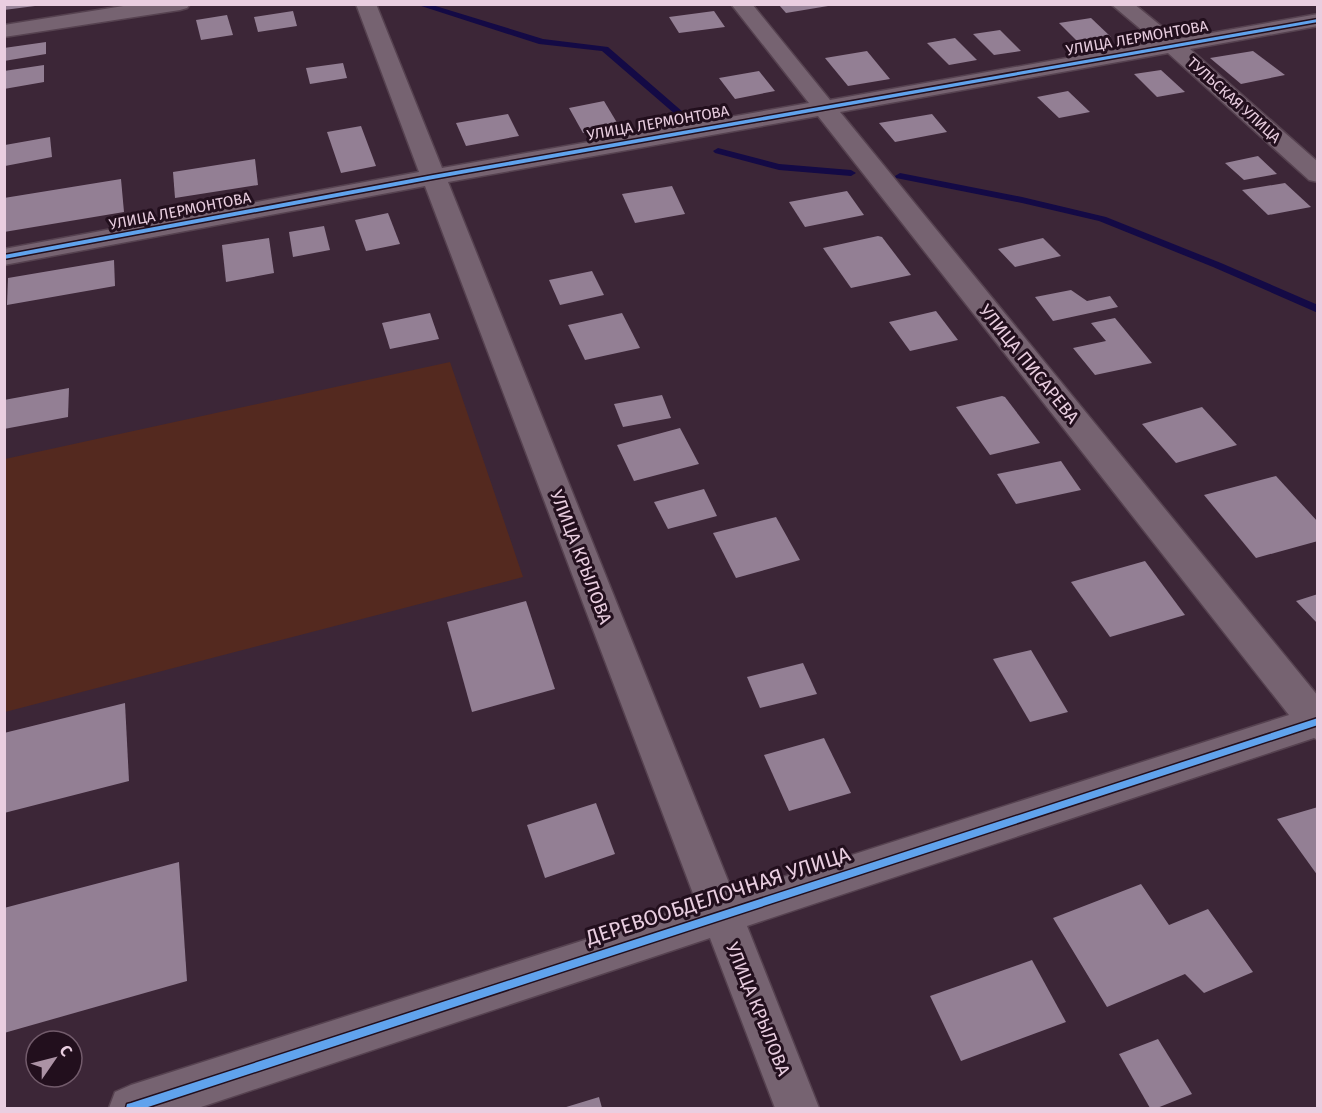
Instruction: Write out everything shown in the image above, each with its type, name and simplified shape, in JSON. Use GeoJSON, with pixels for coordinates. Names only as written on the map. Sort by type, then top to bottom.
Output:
{"type":"FeatureCollection","features":[{"type":"Feature","properties":{"kind":"street"},"geometry":{"type":"LineString","coordinates":[[4,31],[180,4]]}},
{"type":"Feature","properties":{"kind":"street","name":"УЛИЦА КРЫЛОВА"},"geometry":{"type":"LineString","coordinates":[[366,4],[798,1108]]}},
{"type":"Feature","properties":{"kind":"street","name":"УЛИЦА ПИСАРЕВА"},"geometry":{"type":"LineString","coordinates":[[741,4],[1317,722]]}},
{"type":"Feature","properties":{"kind":"street","name":"ТУЛЬСКАЯ УЛИЦА"},"geometry":{"type":"LineString","coordinates":[[1121,4],[1172,45],[1317,175]]}},
{"type":"Feature","properties":{"kind":"street","name":"УЛИЦА ЛЕРМОНТОВА"},"geometry":{"type":"LineString","coordinates":[[4,257],[432,177],[1317,20]]}},
{"type":"Feature","properties":{"kind":"street","name":"ДЕРЕВООБДЕЛОЧНАЯ УЛИЦА"},"geometry":{"type":"LineString","coordinates":[[131,1108],[721,914],[1317,722]]}},
{"type":"Feature","properties":{"kind":"shaded area"},"geometry":{"type":"Polygon","coordinates":[[[450,362],[523,577],[5,712],[5,459],[450,362]]]}},
{"type":"Feature","properties":{"kind":"building"},"geometry":{"type":"Polygon","coordinates":[[[4,4],[35,4],[35,6],[4,10],[4,4]]]}},
{"type":"Feature","properties":{"kind":"building"},"geometry":{"type":"Polygon","coordinates":[[[779,5],[828,5],[828,6],[786,13],[779,5]]]}},
{"type":"Feature","properties":{"kind":"building"},"geometry":{"type":"Polygon","coordinates":[[[293,11],[297,26],[258,32],[254,17],[293,11]]]}},
{"type":"Feature","properties":{"kind":"building"},"geometry":{"type":"Polygon","coordinates":[[[714,11],[725,27],[679,33],[669,17],[714,11]]]}},
{"type":"Feature","properties":{"kind":"building"},"geometry":{"type":"Polygon","coordinates":[[[227,15],[233,35],[201,40],[196,20],[227,15]]]}},
{"type":"Feature","properties":{"kind":"building"},"geometry":{"type":"Polygon","coordinates":[[[1091,18],[1111,37],[1078,42],[1059,23],[1091,18]]]}},
{"type":"Feature","properties":{"kind":"building"},"geometry":{"type":"Polygon","coordinates":[[[1000,30],[1021,51],[994,55],[973,34],[1000,30]]]}},
{"type":"Feature","properties":{"kind":"building"},"geometry":{"type":"Polygon","coordinates":[[[955,38],[977,60],[949,65],[927,43],[955,38]]]}},
{"type":"Feature","properties":{"kind":"building"},"geometry":{"type":"Polygon","coordinates":[[[46,42],[46,54],[4,61],[4,48],[46,42]]]}},
{"type":"Feature","properties":{"kind":"building"},"geometry":{"type":"Polygon","coordinates":[[[867,51],[890,79],[848,86],[825,58],[867,51]]]}},
{"type":"Feature","properties":{"kind":"building"},"geometry":{"type":"Polygon","coordinates":[[[1253,51],[1285,75],[1241,84],[1210,58],[1253,51]]]}},
{"type":"Feature","properties":{"kind":"building"},"geometry":{"type":"Polygon","coordinates":[[[343,63],[347,78],[310,84],[306,68],[343,63]]]}},
{"type":"Feature","properties":{"kind":"building"},"geometry":{"type":"Polygon","coordinates":[[[44,65],[44,82],[4,89],[4,71],[44,65]]]}},
{"type":"Feature","properties":{"kind":"building"},"geometry":{"type":"Polygon","coordinates":[[[1161,70],[1185,92],[1157,97],[1134,74],[1161,70]]]}},
{"type":"Feature","properties":{"kind":"building"},"geometry":{"type":"Polygon","coordinates":[[[759,71],[775,91],[735,99],[719,78],[759,71]]]}},
{"type":"Feature","properties":{"kind":"building"},"geometry":{"type":"Polygon","coordinates":[[[1068,91],[1090,112],[1059,118],[1037,97],[1068,91]]]}},
{"type":"Feature","properties":{"kind":"building"},"geometry":{"type":"Polygon","coordinates":[[[604,101],[619,126],[583,133],[569,108],[604,101]]]}},
{"type":"Feature","properties":{"kind":"building"},"geometry":{"type":"Polygon","coordinates":[[[508,114],[519,136],[466,146],[456,123],[508,114]]]}},
{"type":"Feature","properties":{"kind":"building"},"geometry":{"type":"Polygon","coordinates":[[[932,114],[947,132],[895,142],[879,123],[932,114]]]}},
{"type":"Feature","properties":{"kind":"building"},"geometry":{"type":"Polygon","coordinates":[[[361,126],[376,166],[341,173],[327,132],[361,126]]]}},
{"type":"Feature","properties":{"kind":"building"},"geometry":{"type":"Polygon","coordinates":[[[50,137],[52,157],[5,166],[5,145],[50,137]]]}},
{"type":"Feature","properties":{"kind":"building"},"geometry":{"type":"Polygon","coordinates":[[[1258,156],[1277,174],[1244,180],[1225,163],[1258,156]]]}},
{"type":"Feature","properties":{"kind":"building"},"geometry":{"type":"Polygon","coordinates":[[[255,159],[258,185],[175,198],[173,172],[255,159]]]}},
{"type":"Feature","properties":{"kind":"building"},"geometry":{"type":"Polygon","coordinates":[[[121,179],[124,212],[4,232],[4,198],[121,179]]]}},
{"type":"Feature","properties":{"kind":"building"},"geometry":{"type":"Polygon","coordinates":[[[1285,183],[1311,207],[1268,215],[1242,190],[1285,183]]]}},
{"type":"Feature","properties":{"kind":"building"},"geometry":{"type":"Polygon","coordinates":[[[672,186],[685,214],[635,223],[622,194],[672,186]]]}},
{"type":"Feature","properties":{"kind":"building"},"geometry":{"type":"Polygon","coordinates":[[[847,191],[864,215],[805,227],[789,202],[847,191]]]}},
{"type":"Feature","properties":{"kind":"building"},"geometry":{"type":"Polygon","coordinates":[[[388,213],[400,244],[366,251],[355,220],[388,213]]]}},
{"type":"Feature","properties":{"kind":"building"},"geometry":{"type":"Polygon","coordinates":[[[324,226],[330,250],[293,257],[289,232],[324,226]]]}},
{"type":"Feature","properties":{"kind":"building"},"geometry":{"type":"Polygon","coordinates":[[[882,237],[911,275],[851,288],[823,248],[882,237]]]}},
{"type":"Feature","properties":{"kind":"building"},"geometry":{"type":"Polygon","coordinates":[[[269,238],[274,273],[226,282],[222,245],[269,238]]]}},
{"type":"Feature","properties":{"kind":"building"},"geometry":{"type":"Polygon","coordinates":[[[1043,238],[1061,256],[1015,267],[998,249],[1043,238]]]}},
{"type":"Feature","properties":{"kind":"building"},"geometry":{"type":"Polygon","coordinates":[[[114,260],[115,286],[7,305],[8,278],[114,260]]]}},
{"type":"Feature","properties":{"kind":"building"},"geometry":{"type":"Polygon","coordinates":[[[592,271],[604,295],[560,305],[549,280],[592,271]]]}},
{"type":"Feature","properties":{"kind":"building"},"geometry":{"type":"Polygon","coordinates":[[[1071,290],[1087,301],[1110,296],[1118,307],[1053,321],[1035,297],[1071,290]]]}},
{"type":"Feature","properties":{"kind":"building"},"geometry":{"type":"Polygon","coordinates":[[[936,311],[958,340],[910,351],[889,322],[936,311]]]}},
{"type":"Feature","properties":{"kind":"building"},"geometry":{"type":"Polygon","coordinates":[[[430,313],[439,339],[390,349],[382,323],[430,313]]]}},
{"type":"Feature","properties":{"kind":"building"},"geometry":{"type":"Polygon","coordinates":[[[622,313],[640,348],[585,360],[568,325],[622,313]]]}},
{"type":"Feature","properties":{"kind":"building"},"geometry":{"type":"Polygon","coordinates":[[[1115,318],[1152,363],[1095,375],[1073,348],[1106,341],[1091,323],[1115,318]]]}},
{"type":"Feature","properties":{"kind":"building"},"geometry":{"type":"Polygon","coordinates":[[[69,388],[68,417],[4,429],[4,400],[69,388]]]}},
{"type":"Feature","properties":{"kind":"building"},"geometry":{"type":"Polygon","coordinates":[[[662,395],[671,418],[623,427],[614,404],[662,395]]]}},
{"type":"Feature","properties":{"kind":"building"},"geometry":{"type":"Polygon","coordinates":[[[1002,396],[1040,443],[990,455],[956,407],[1002,396]]]}},
{"type":"Feature","properties":{"kind":"building"},"geometry":{"type":"Polygon","coordinates":[[[1202,407],[1237,445],[1176,463],[1142,424],[1202,407]]]}},
{"type":"Feature","properties":{"kind":"building"},"geometry":{"type":"Polygon","coordinates":[[[680,428],[699,464],[634,481],[617,445],[680,428]]]}},
{"type":"Feature","properties":{"kind":"building"},"geometry":{"type":"Polygon","coordinates":[[[1061,461],[1081,490],[1016,504],[997,474],[1061,461]]]}},
{"type":"Feature","properties":{"kind":"building"},"geometry":{"type":"Polygon","coordinates":[[[1276,476],[1318,522],[1318,541],[1256,558],[1204,495],[1276,476]]]}},
{"type":"Feature","properties":{"kind":"building"},"geometry":{"type":"Polygon","coordinates":[[[704,489],[717,516],[668,529],[654,502],[704,489]]]}},
{"type":"Feature","properties":{"kind":"building"},"geometry":{"type":"Polygon","coordinates":[[[776,517],[800,560],[736,578],[713,533],[776,517]]]}},
{"type":"Feature","properties":{"kind":"building"},"geometry":{"type":"Polygon","coordinates":[[[1145,561],[1185,615],[1110,637],[1071,582],[1145,561]]]}},
{"type":"Feature","properties":{"kind":"building"},"geometry":{"type":"Polygon","coordinates":[[[1318,594],[1318,624],[1296,601],[1318,594]]]}},
{"type":"Feature","properties":{"kind":"building"},"geometry":{"type":"Polygon","coordinates":[[[526,601],[555,689],[472,712],[447,622],[526,601]]]}},
{"type":"Feature","properties":{"kind":"building"},"geometry":{"type":"Polygon","coordinates":[[[1031,650],[1068,712],[1030,722],[993,659],[1031,650]]]}},
{"type":"Feature","properties":{"kind":"building"},"geometry":{"type":"Polygon","coordinates":[[[803,663],[817,694],[760,708],[747,677],[803,663]]]}},
{"type":"Feature","properties":{"kind":"building"},"geometry":{"type":"Polygon","coordinates":[[[125,703],[129,781],[4,813],[4,733],[125,703]]]}},
{"type":"Feature","properties":{"kind":"building"},"geometry":{"type":"Polygon","coordinates":[[[824,738],[851,793],[789,811],[764,755],[824,738]]]}},
{"type":"Feature","properties":{"kind":"building"},"geometry":{"type":"Polygon","coordinates":[[[596,803],[615,854],[545,878],[527,825],[596,803]]]}},
{"type":"Feature","properties":{"kind":"building"},"geometry":{"type":"Polygon","coordinates":[[[1318,807],[1318,876],[1277,819],[1318,807]]]}},
{"type":"Feature","properties":{"kind":"building"},"geometry":{"type":"Polygon","coordinates":[[[179,862],[187,981],[4,1033],[4,908],[179,862]]]}},
{"type":"Feature","properties":{"kind":"building"},"geometry":{"type":"Polygon","coordinates":[[[1141,884],[1169,925],[1208,909],[1253,972],[1204,993],[1185,974],[1107,1007],[1053,918],[1141,884]]]}},
{"type":"Feature","properties":{"kind":"building"},"geometry":{"type":"Polygon","coordinates":[[[1032,960],[1066,1022],[961,1061],[930,996],[1032,960]]]}},
{"type":"Feature","properties":{"kind":"building"},"geometry":{"type":"Polygon","coordinates":[[[1158,1039],[1192,1094],[1157,1108],[1150,1108],[1119,1054],[1158,1039]]]}},
{"type":"Feature","properties":{"kind":"building"},"geometry":{"type":"Polygon","coordinates":[[[599,1097],[602,1108],[563,1108],[599,1097]]]}},
{"type":"Feature","properties":{"kind":"waterway"},"geometry":{"type":"LineString","coordinates":[[419,4],[542,42],[605,49],[686,119]]}},
{"type":"Feature","properties":{"kind":"waterway"},"geometry":{"type":"LineString","coordinates":[[718,151],[779,167],[851,173]]}},
{"type":"Feature","properties":{"kind":"waterway"},"geometry":{"type":"LineString","coordinates":[[900,176],[1022,200],[1102,219],[1217,265],[1318,310]]}},
{"type":"Feature","properties":{"kind":"cycle path"},"geometry":{"type":"LineString","coordinates":[[4,257],[433,177],[1318,20]]}},
{"type":"Feature","properties":{"kind":"cycle path"},"geometry":{"type":"LineString","coordinates":[[131,1108],[1318,721]]}}]}
